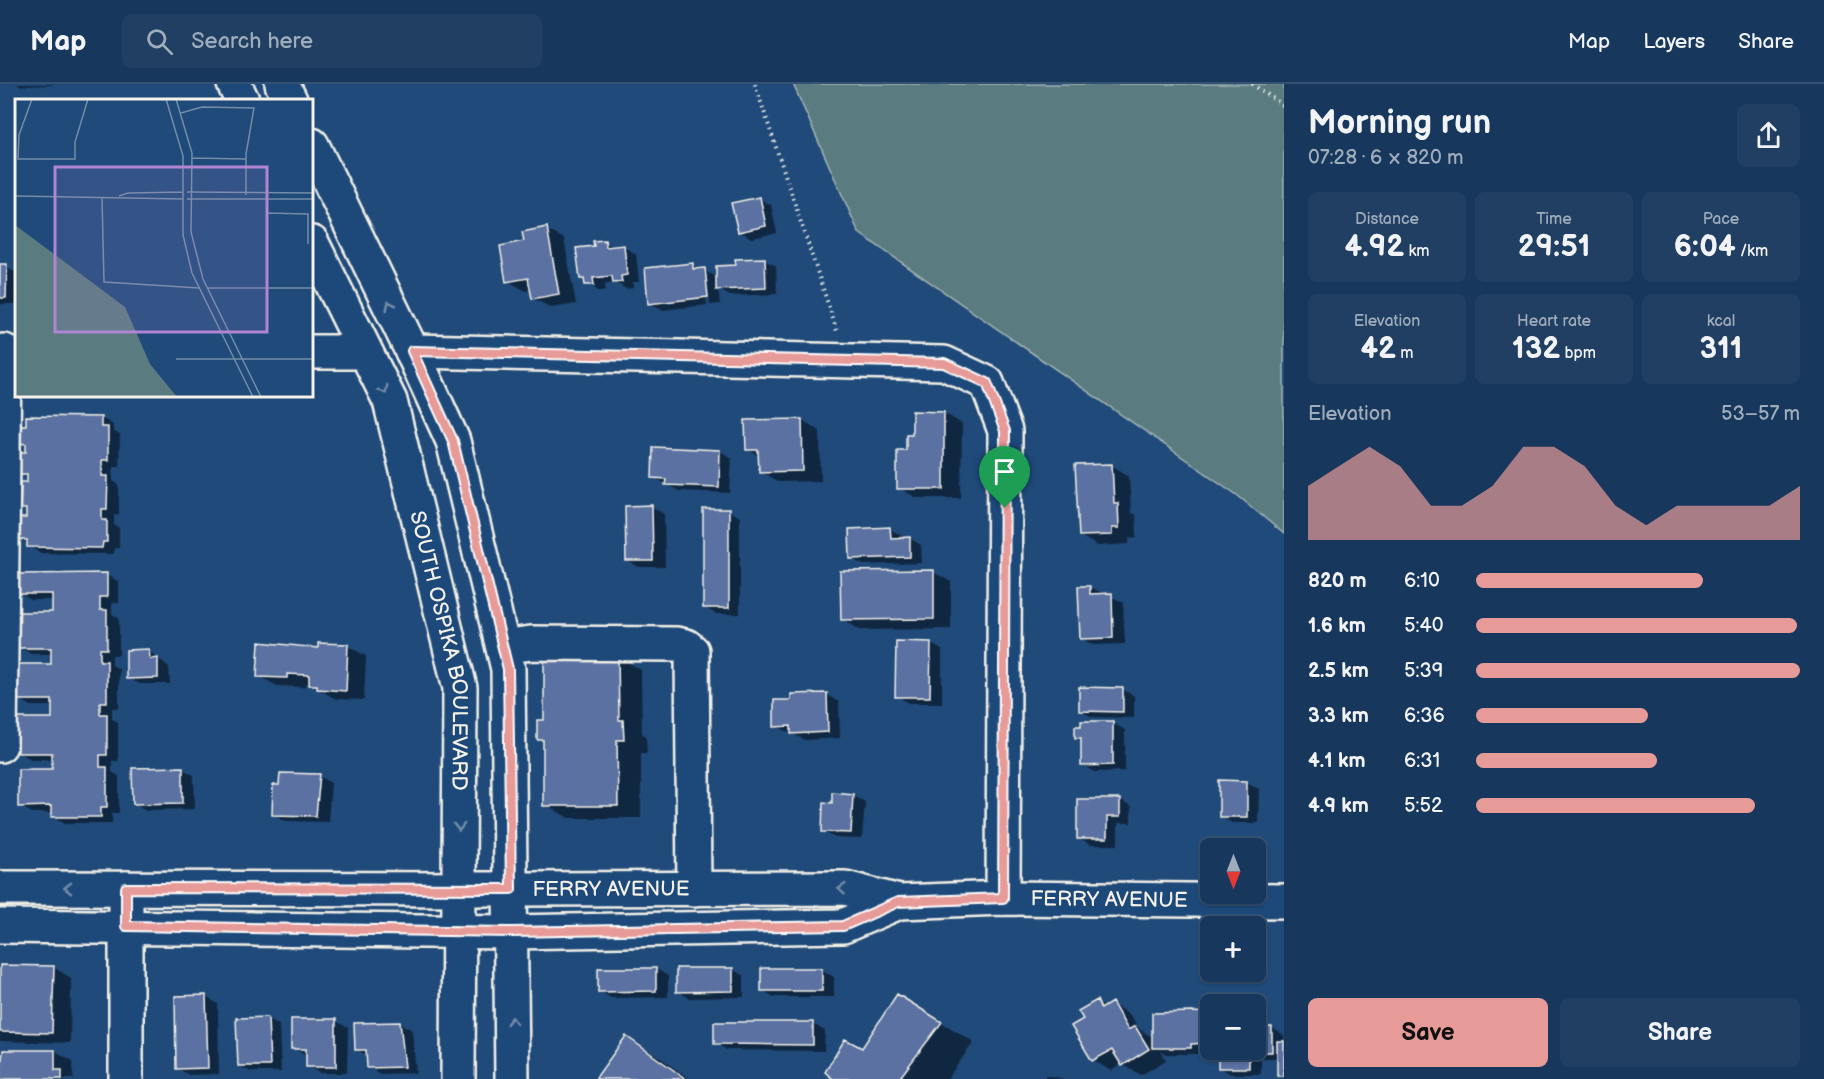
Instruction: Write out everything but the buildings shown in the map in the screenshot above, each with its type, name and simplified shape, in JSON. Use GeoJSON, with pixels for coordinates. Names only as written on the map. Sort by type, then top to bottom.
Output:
{"type":"FeatureCollection","features":[{"type":"Feature","properties":{"kind":"main road"},"geometry":{"type":"LineString","coordinates":[[234,84],[242,99]]}},
{"type":"Feature","properties":{"kind":"main road"},"geometry":{"type":"LineString","coordinates":[[282,84],[290,99]]}},
{"type":"Feature","properties":{"kind":"main road"},"geometry":{"type":"LineString","coordinates":[[314,149],[453,441],[508,669],[512,1079]]}},
{"type":"Feature","properties":{"kind":"main road","name":"SOUTH OSPIKA BOULEVARD"},"geometry":{"type":"LineString","coordinates":[[314,247],[390,401],[460,688],[458,1079]]}},
{"type":"Feature","properties":{"kind":"main road"},"geometry":{"type":"LineString","coordinates":[[0,745],[7,351]]}},
{"type":"Feature","properties":{"kind":"main road"},"geometry":{"type":"LineString","coordinates":[[412,351],[944,363],[987,383],[1005,431],[1003,898]]}},
{"type":"Feature","properties":{"kind":"main road"},"geometry":{"type":"LineString","coordinates":[[314,352],[365,352]]}},
{"type":"Feature","properties":{"kind":"main road"},"geometry":{"type":"LineString","coordinates":[[503,647],[531,643],[676,644],[686,645],[692,651],[694,889]]}},
{"type":"Feature","properties":{"kind":"main road","name":"FERRY AVENUE"},"geometry":{"type":"LineString","coordinates":[[0,888],[845,888],[898,902],[1003,898],[1284,901]]}},
{"type":"Feature","properties":{"kind":"main road"},"geometry":{"type":"LineString","coordinates":[[126,888],[126,1079]]}},
{"type":"Feature","properties":{"kind":"main road","name":"FERRY AVENUE"},"geometry":{"type":"LineString","coordinates":[[0,926],[511,932],[843,926],[898,902]]}},
{"type":"Feature","properties":{"kind":"path"},"geometry":{"type":"LineString","coordinates":[[755,84],[847,361]]}},
{"type":"Feature","properties":{"kind":"path"},"geometry":{"type":"LineString","coordinates":[[1252,84],[1284,106]]}},
{"type":"Feature","properties":{"kind":"green space"},"geometry":{"type":"Polygon","coordinates":[[[793,84],[1284,84],[1284,534],[1237,495],[859,233],[793,84]]]}},
{"type":"Feature","properties":{"kind":"route"},"geometry":{"type":"LineString","coordinates":[[412,351],[944,363],[987,383],[1005,431],[1005,508],[1003,898],[898,902],[843,926],[511,932],[126,926],[126,888],[511,889],[508,669],[453,441],[412,351]]}}]}
